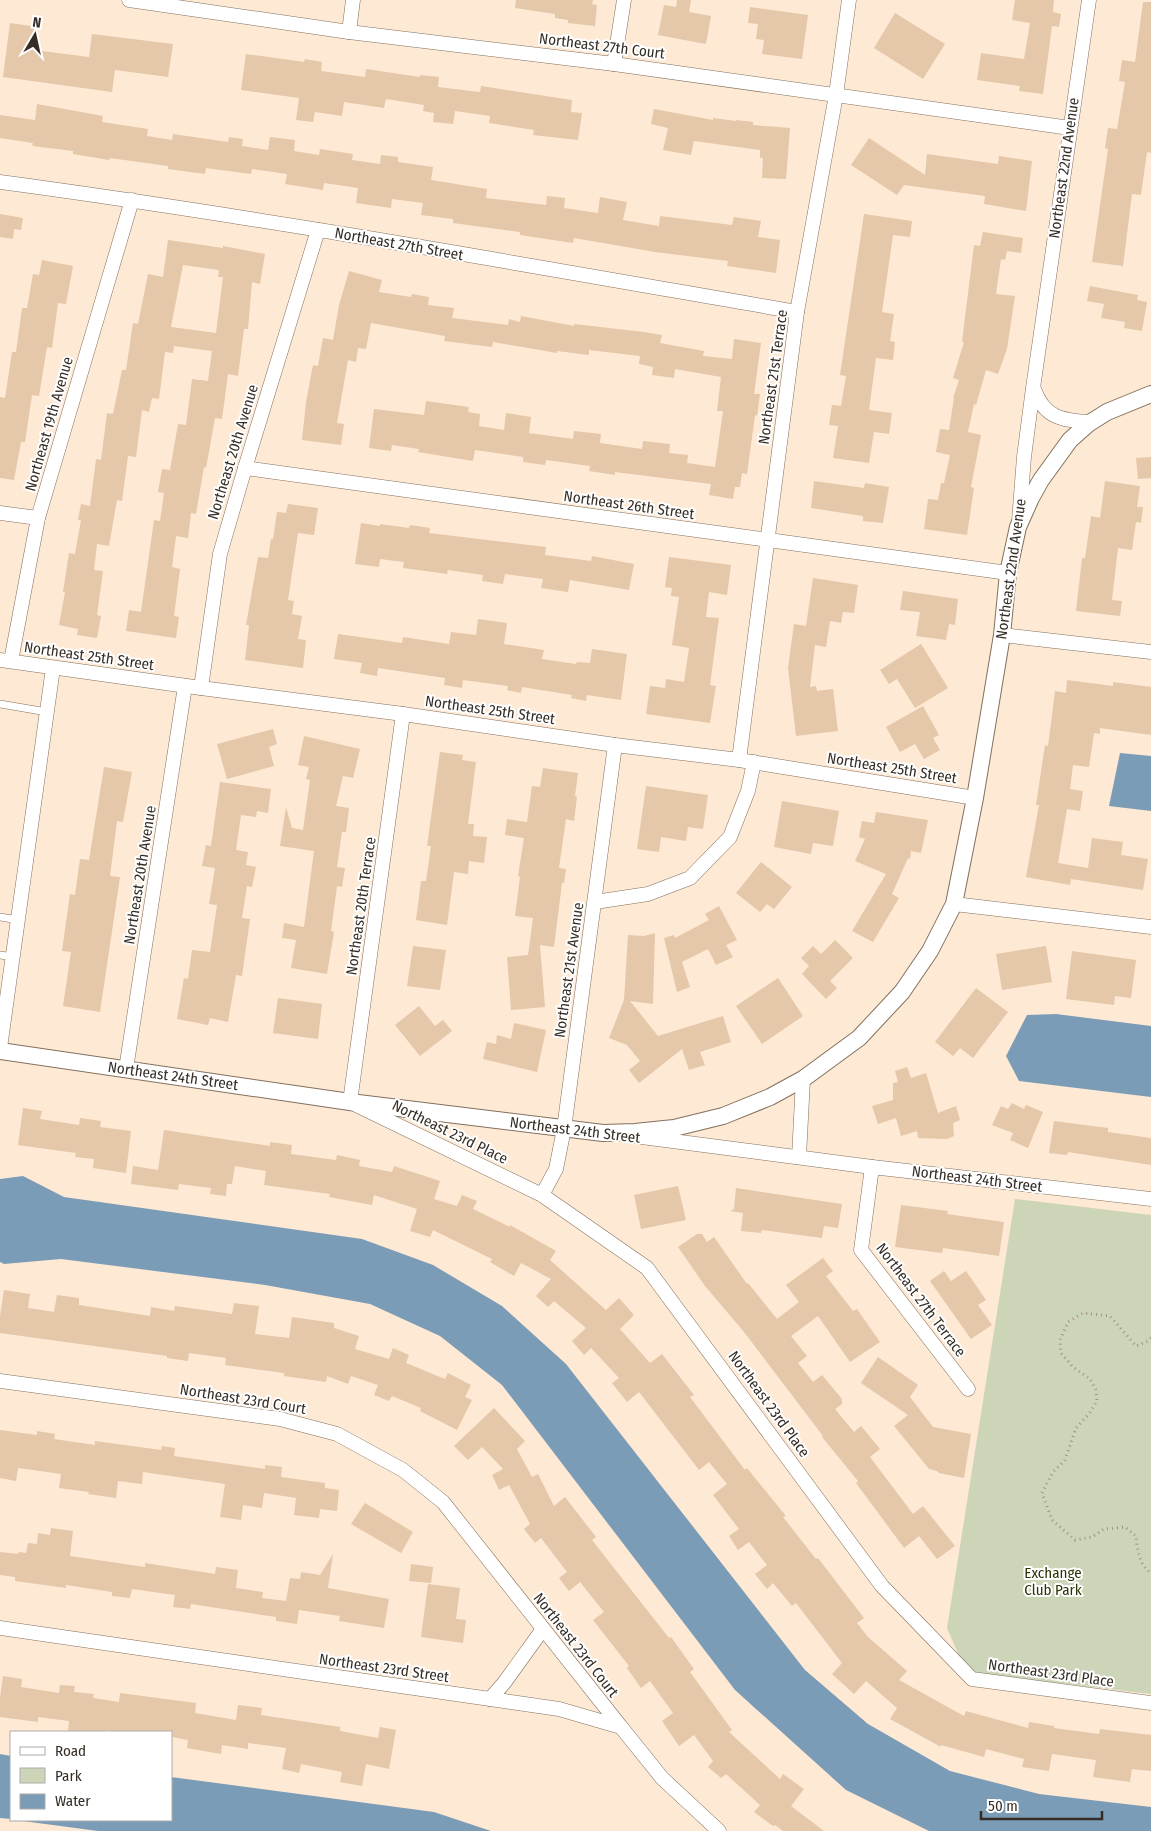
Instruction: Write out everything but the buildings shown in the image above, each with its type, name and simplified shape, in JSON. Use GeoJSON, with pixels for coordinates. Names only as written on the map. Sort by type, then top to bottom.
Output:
{"type":"FeatureCollection","features":[{"type":"Feature","properties":{"kind":"street","name":"Northeast 27th Court"},"geometry":{"type":"LineString","coordinates":[[129,0],[349,32],[614,64],[1070,128]]}},
{"type":"Feature","properties":{"kind":"street"},"geometry":{"type":"LineString","coordinates":[[349,32],[353,0]]}},
{"type":"Feature","properties":{"kind":"street"},"geometry":{"type":"LineString","coordinates":[[614,64],[624,0]]}},
{"type":"Feature","properties":{"kind":"street","name":"Northeast 21st Terrace"},"geometry":{"type":"LineString","coordinates":[[739,760],[797,312],[836,95],[849,0]]}},
{"type":"Feature","properties":{"kind":"street","name":"Northeast 22nd Avenue"},"geometry":{"type":"LineString","coordinates":[[603,1133],[674,1128],[723,1116],[770,1097],[803,1079],[859,1038],[902,992],[930,951],[954,904],[976,798],[1002,635],[1008,573],[1018,526],[1033,388],[1090,0]]}},
{"type":"Feature","properties":{"kind":"street","name":"Northeast 27th Street"},"geometry":{"type":"LineString","coordinates":[[0,182],[132,200],[318,230],[797,312]]}},
{"type":"Feature","properties":{"kind":"street","name":"Northeast 19th Avenue"},"geometry":{"type":"LineString","coordinates":[[5,661],[38,518],[132,200]]}},
{"type":"Feature","properties":{"kind":"street","name":"Northeast 20th Avenue"},"geometry":{"type":"LineString","coordinates":[[201,688],[220,554],[244,468],[318,230]]}},
{"type":"Feature","properties":{"kind":"street"},"geometry":{"type":"LineString","coordinates":[[1033,388],[1046,411],[1063,419],[1091,422]]}},
{"type":"Feature","properties":{"kind":"street"},"geometry":{"type":"LineString","coordinates":[[1018,526],[1031,498],[1049,467],[1070,440],[1091,422],[1107,412],[1151,394]]}},
{"type":"Feature","properties":{"kind":"street","name":"Northeast 26th Street"},"geometry":{"type":"LineString","coordinates":[[244,468],[1008,573]]}},
{"type":"Feature","properties":{"kind":"street"},"geometry":{"type":"LineString","coordinates":[[0,513],[38,518]]}},
{"type":"Feature","properties":{"kind":"street"},"geometry":{"type":"LineString","coordinates":[[1002,635],[1151,652]]}},
{"type":"Feature","properties":{"kind":"street","name":"Northeast 25th Street"},"geometry":{"type":"LineString","coordinates":[[5,661],[403,714],[615,745],[754,762],[976,798]]}},
{"type":"Feature","properties":{"kind":"street"},"geometry":{"type":"LineString","coordinates":[[0,1050],[6,956],[18,920],[53,668]]}},
{"type":"Feature","properties":{"kind":"street","name":"Northeast 20th Avenue"},"geometry":{"type":"LineString","coordinates":[[126,1069],[185,686]]}},
{"type":"Feature","properties":{"kind":"street","name":"Northeast 20th Terrace"},"geometry":{"type":"LineString","coordinates":[[350,1102],[403,714]]}},
{"type":"Feature","properties":{"kind":"street","name":"Northeast 21st Avenue"},"geometry":{"type":"LineString","coordinates":[[542,1195],[556,1169],[564,1129],[615,745]]}},
{"type":"Feature","properties":{"kind":"street"},"geometry":{"type":"LineString","coordinates":[[595,902],[648,894],[690,878],[730,837],[748,791],[754,762]]}},
{"type":"Feature","properties":{"kind":"street"},"geometry":{"type":"LineString","coordinates":[[954,904],[1151,927]]}},
{"type":"Feature","properties":{"kind":"street","name":"Northeast 24th Street"},"geometry":{"type":"LineString","coordinates":[[0,1050],[350,1102],[872,1167],[1151,1199]]}},
{"type":"Feature","properties":{"kind":"street"},"geometry":{"type":"LineString","coordinates":[[799,1157],[803,1079]]}},
{"type":"Feature","properties":{"kind":"street","name":"Northeast 23rd Place"},"geometry":{"type":"LineString","coordinates":[[350,1102],[542,1195],[648,1268],[882,1586],[972,1679],[1151,1703]]}},
{"type":"Feature","properties":{"kind":"street","name":"Northeast 27th Terrace"},"geometry":{"type":"LineString","coordinates":[[872,1167],[862,1250],[968,1389]]}},
{"type":"Feature","properties":{"kind":"street","name":"Northeast 23rd Court"},"geometry":{"type":"LineString","coordinates":[[0,1382],[280,1419],[338,1434],[404,1470],[443,1502],[621,1727]]}},
{"type":"Feature","properties":{"kind":"street","name":"Northeast 23rd Street"},"geometry":{"type":"LineString","coordinates":[[0,1628],[559,1709],[621,1727]]}},
{"type":"Feature","properties":{"kind":"street"},"geometry":{"type":"LineString","coordinates":[[490,1699],[504,1683],[543,1629]]}},
{"type":"Feature","properties":{"kind":"street"},"geometry":{"type":"LineString","coordinates":[[621,1727],[662,1778],[719,1831]]}},
{"type":"Feature","properties":{"kind":"lane"},"geometry":{"type":"LineString","coordinates":[[0,704],[47,712]]}},
{"type":"Feature","properties":{"kind":"lane"},"geometry":{"type":"LineString","coordinates":[[0,917],[18,920]]}},
{"type":"Feature","properties":{"kind":"path"},"geometry":{"type":"LineString","coordinates":[[1151,1338],[1136,1346],[1110,1316],[1083,1313],[1068,1322],[1060,1340],[1062,1353],[1073,1367],[1090,1380],[1096,1390],[1097,1401],[1090,1414],[1076,1428],[1065,1460],[1053,1472],[1042,1493],[1052,1520],[1075,1540],[1092,1537],[1104,1529],[1124,1527],[1136,1536],[1138,1555],[1147,1571],[1151,1573]]}},
{"type":"Feature","properties":{"kind":"green space","name":"Exchange Club Park"},"geometry":{"type":"Polygon","coordinates":[[[1015,1199],[1151,1215],[1151,1694],[966,1672],[947,1628],[1015,1199]]]}},
{"type":"Feature","properties":{"kind":"water"},"geometry":{"type":"Polygon","coordinates":[[[1120,753],[1151,756],[1151,811],[1109,806],[1120,753]]]}},
{"type":"Feature","properties":{"kind":"water"},"geometry":{"type":"Polygon","coordinates":[[[1056,1014],[1151,1026],[1151,1097],[1019,1081],[1006,1056],[1027,1015],[1056,1014]]]}},
{"type":"Feature","properties":{"kind":"water"},"geometry":{"type":"Polygon","coordinates":[[[23,1176],[64,1197],[362,1239],[433,1265],[502,1306],[566,1364],[805,1670],[868,1724],[950,1771],[1039,1794],[1151,1807],[1151,1831],[929,1831],[846,1790],[735,1690],[502,1385],[440,1336],[370,1304],[265,1285],[61,1259],[4,1264],[0,1262],[0,1179],[23,1176]]]}},
{"type":"Feature","properties":{"kind":"water"},"geometry":{"type":"Polygon","coordinates":[[[0,1754],[10,1756],[10,1819],[0,1818],[0,1754]]]}},
{"type":"Feature","properties":{"kind":"water"},"geometry":{"type":"Polygon","coordinates":[[[172,1777],[434,1812],[491,1831],[98,1831],[23,1821],[172,1821],[172,1777]]]}}]}
